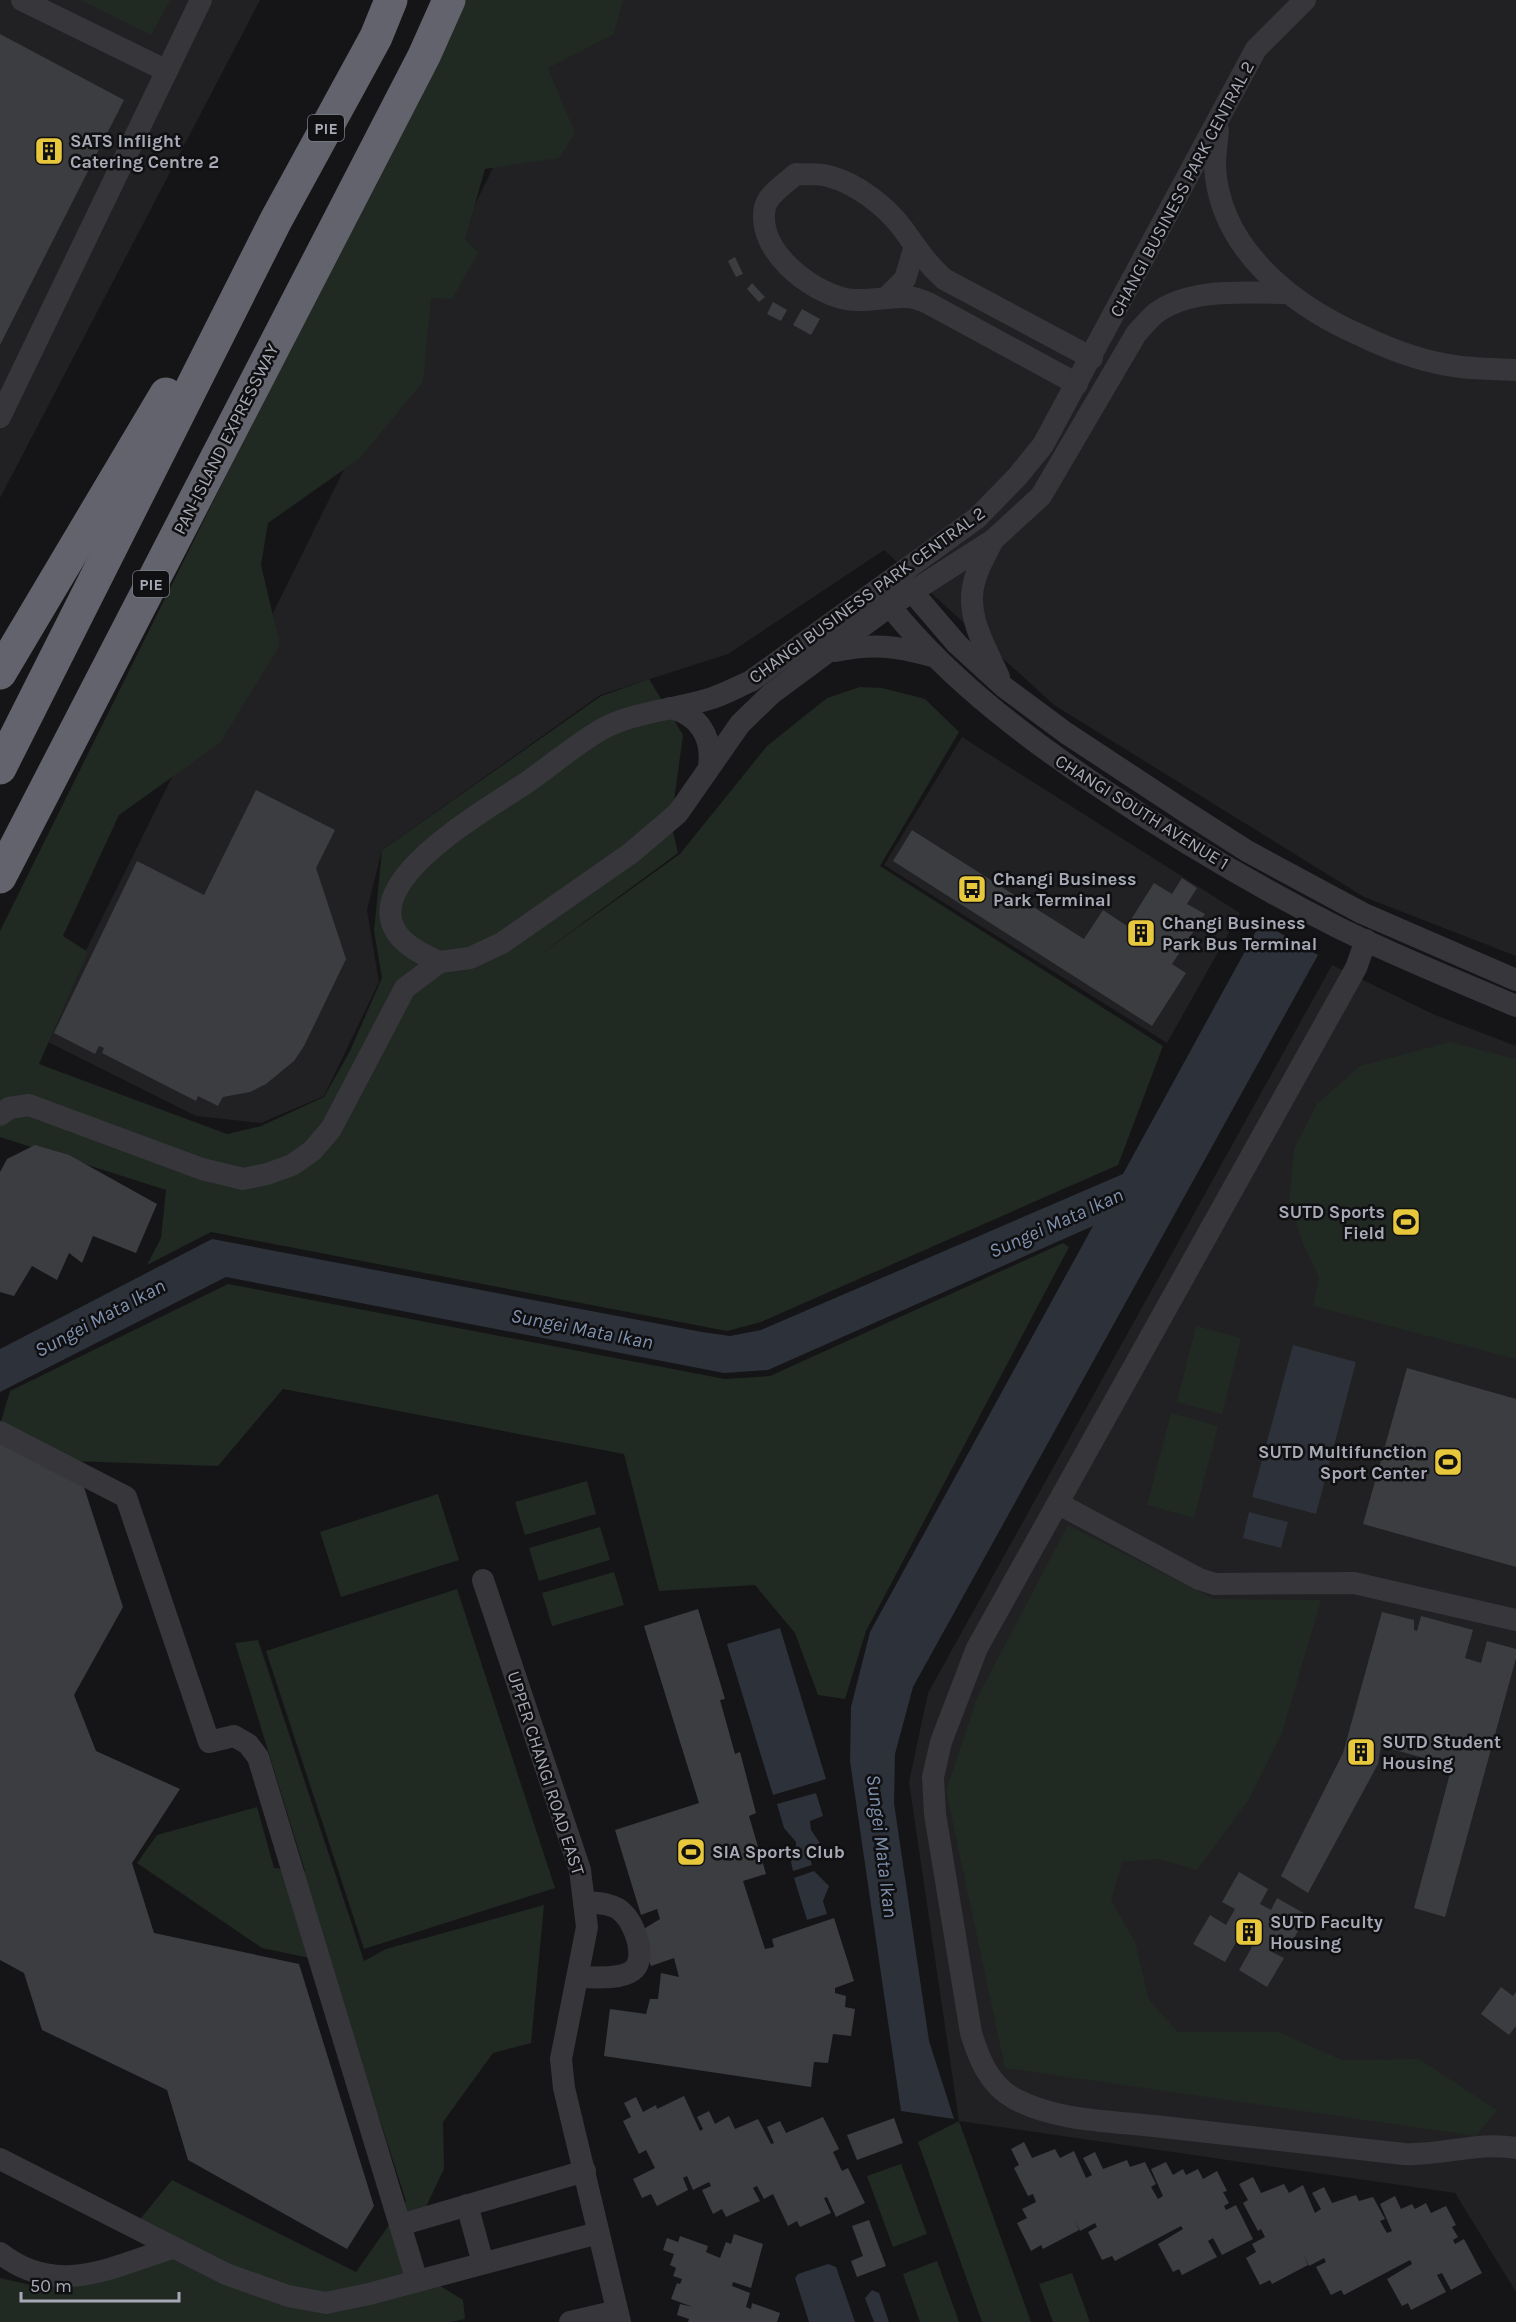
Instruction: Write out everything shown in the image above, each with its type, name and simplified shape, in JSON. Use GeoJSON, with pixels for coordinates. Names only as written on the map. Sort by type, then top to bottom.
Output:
{"type":"FeatureCollection","features":[{"type":"Feature","properties":{"kind":"highway","name":"PIE"},"geometry":{"type":"LineString","coordinates":[[0,768],[276,220],[376,37],[391,0]]}},
{"type":"Feature","properties":{"kind":"highway","name":"PAN-ISLAND EXPRESSWAY"},"geometry":{"type":"LineString","coordinates":[[0,878],[424,56],[448,0]]}},
{"type":"Feature","properties":{"kind":"highway"},"geometry":{"type":"LineString","coordinates":[[0,673],[156,410],[276,220]]}},
{"type":"Feature","properties":{"kind":"street"},"geometry":{"type":"LineString","coordinates":[[22,0],[167,70]]}},
{"type":"Feature","properties":{"kind":"street"},"geometry":{"type":"LineString","coordinates":[[0,417],[201,0]]}},
{"type":"Feature","properties":{"kind":"street","name":"CHANGI BUSINESS PARK CENTRAL 2"},"geometry":{"type":"LineString","coordinates":[[0,1115],[9,1108],[29,1105],[202,1169],[243,1179],[292,1165],[312,1151],[331,1129],[405,988],[440,962],[470,958],[502,943],[631,853],[678,813],[740,724],[826,653],[883,598],[897,574],[977,518],[1017,477],[1043,445],[1092,358],[1256,49],[1305,0]]}},
{"type":"Feature","properties":{"kind":"street"},"geometry":{"type":"LineString","coordinates":[[1218,122],[1215,167],[1223,204],[1241,243],[1262,271],[1288,293],[1331,323],[1411,357],[1460,367],[1516,370]]}},
{"type":"Feature","properties":{"kind":"street"},"geometry":{"type":"LineString","coordinates":[[1077,384],[928,303],[908,297],[846,299],[819,288],[793,272],[776,254],[764,230],[765,206],[777,190],[796,174],[826,175],[848,182],[883,208],[931,267],[944,279],[1092,358]]}},
{"type":"Feature","properties":{"kind":"street"},"geometry":{"type":"LineString","coordinates":[[887,297],[906,279],[915,246]]}},
{"type":"Feature","properties":{"kind":"street","name":"CHANGI BUSINESS PARK CENTRAL 2"},"geometry":{"type":"LineString","coordinates":[[403,939],[393,926],[392,906],[398,886],[417,860],[446,835],[604,728],[641,714],[710,699],[751,681],[883,598],[911,592],[993,540],[1041,496],[1136,334],[1155,314],[1174,303],[1202,296],[1235,292],[1288,293]]}},
{"type":"Feature","properties":{"kind":"street","name":"CHANGI SOUTH AVENUE 1"},"geometry":{"type":"LineString","coordinates":[[993,540],[975,579],[972,603],[976,628],[1004,687]]}},
{"type":"Feature","properties":{"kind":"street","name":"CHANGI SOUTH AVENUE 1"},"geometry":{"type":"LineString","coordinates":[[897,574],[957,644],[1004,687],[1066,733],[1247,851],[1383,923],[1516,980]]}},
{"type":"Feature","properties":{"kind":"street","name":"CHANGI SOUTH AVENUE 1"},"geometry":{"type":"LineString","coordinates":[[883,598],[934,657],[1048,753],[1170,834],[1366,940],[1516,1006]]}},
{"type":"Feature","properties":{"kind":"street","name":"CHANGI BUSINESS PARK CENTRAL 2"},"geometry":{"type":"LineString","coordinates":[[826,653],[864,645],[885,645],[934,657]]}},
{"type":"Feature","properties":{"kind":"street"},"geometry":{"type":"LineString","coordinates":[[670,708],[690,715],[699,724],[711,750],[709,766]]}},
{"type":"Feature","properties":{"kind":"street"},"geometry":{"type":"LineString","coordinates":[[403,939],[412,950],[440,962]]}},
{"type":"Feature","properties":{"kind":"street"},"geometry":{"type":"LineString","coordinates":[[403,939],[405,988]]}},
{"type":"Feature","properties":{"kind":"street"},"geometry":{"type":"LineString","coordinates":[[1366,940],[1356,968],[977,1648],[941,1742],[933,1777],[935,1814],[969,2021],[980,2062],[994,2081],[1013,2098],[1039,2110],[1083,2117],[1404,2154],[1428,2155],[1478,2147],[1514,2145]]}},
{"type":"Feature","properties":{"kind":"street"},"geometry":{"type":"LineString","coordinates":[[0,1432],[126,1497],[209,1742],[234,1736],[248,1744],[258,1757],[417,2281]]}},
{"type":"Feature","properties":{"kind":"street"},"geometry":{"type":"LineString","coordinates":[[1059,1504],[1199,1579],[1215,1584],[1354,1583],[1516,1620]]}},
{"type":"Feature","properties":{"kind":"street","name":"UPPER CHANGI ROAD EAST"},"geometry":{"type":"LineString","coordinates":[[483,1580],[580,1870],[587,1927],[561,2059],[564,2088],[618,2316]]}},
{"type":"Feature","properties":{"kind":"street"},"geometry":{"type":"LineString","coordinates":[[578,1977],[625,1975],[634,1970],[640,1961],[639,1946],[631,1923],[623,1911],[607,1904],[584,1902]]}},
{"type":"Feature","properties":{"kind":"street"},"geometry":{"type":"LineString","coordinates":[[0,2158],[226,2274],[288,2296],[326,2303],[598,2233]]}},
{"type":"Feature","properties":{"kind":"street"},"geometry":{"type":"LineString","coordinates":[[400,2225],[585,2171]]}},
{"type":"Feature","properties":{"kind":"street"},"geometry":{"type":"LineString","coordinates":[[467,2205],[483,2262]]}},
{"type":"Feature","properties":{"kind":"street"},"geometry":{"type":"LineString","coordinates":[[0,2253],[11,2262],[47,2277],[77,2277],[172,2248]]}},
{"type":"Feature","properties":{"kind":"street"},"geometry":{"type":"LineString","coordinates":[[570,2322],[618,2316]]}},
{"type":"Feature","properties":{"kind":"shaded area"},"geometry":{"type":"Polygon","coordinates":[[[0,0],[260,0],[0,498],[0,0]]]}},
{"type":"Feature","properties":{"kind":"shaded area"},"geometry":{"type":"Polygon","coordinates":[[[81,0],[170,0],[151,35],[81,0]]]}},
{"type":"Feature","properties":{"kind":"shaded area"},"geometry":{"type":"Polygon","coordinates":[[[462,0],[623,0],[614,34],[548,68],[575,133],[559,158],[485,169],[465,239],[478,253],[452,299],[431,298],[423,382],[359,459],[268,523],[261,565],[280,645],[220,743],[119,815],[63,936],[88,952],[39,1064],[227,1134],[261,1126],[324,1097],[350,1051],[382,978],[374,931],[382,850],[601,696],[649,679],[683,735],[671,823],[678,853],[538,956],[680,854],[767,746],[827,698],[860,687],[882,688],[925,699],[959,732],[880,866],[1163,1046],[1118,1165],[761,1322],[727,1331],[211,1232],[147,1265],[161,1238],[166,1190],[0,1137],[0,931],[462,0]]]}},
{"type":"Feature","properties":{"kind":"shaded area"},"geometry":{"type":"Polygon","coordinates":[[[576,0],[1516,0],[1516,956],[1364,897],[1054,705],[884,550],[728,654],[600,695],[382,850],[367,910],[379,982],[324,1096],[261,1123],[196,1116],[42,1039],[183,755],[227,706],[576,0]]]}},
{"type":"Feature","properties":{"kind":"shaded area","name":"Changi Business Park Bus Terminal"},"geometry":{"type":"Polygon","coordinates":[[[962,737],[1240,913],[1167,1043],[884,865],[962,737]]]}},
{"type":"Feature","properties":{"kind":"shaded area"},"geometry":{"type":"Polygon","coordinates":[[[1332,965],[1435,1015],[1516,1046],[1516,2292],[1455,2193],[959,2121],[909,1782],[928,1693],[1332,965]]]}},
{"type":"Feature","properties":{"kind":"shaded area","name":"SUTD Sports Field"},"geometry":{"type":"Polygon","coordinates":[[[1450,1042],[1516,1059],[1516,1359],[1313,1306],[1319,1277],[1303,1244],[1289,1200],[1294,1149],[1317,1104],[1360,1066],[1450,1042]]]}},
{"type":"Feature","properties":{"kind":"shaded area"},"geometry":{"type":"Polygon","coordinates":[[[1063,1243],[1069,1247],[866,1631],[845,1699],[818,1695],[795,1633],[755,1585],[659,1591],[624,1454],[283,1389],[218,1466],[70,1461],[1,1421],[10,1391],[228,1284],[725,1379],[770,1376],[1063,1243]]]}},
{"type":"Feature","properties":{"kind":"shaded area"},"geometry":{"type":"Polygon","coordinates":[[[1196,1326],[1241,1338],[1222,1414],[1177,1402],[1196,1326]]]}},
{"type":"Feature","properties":{"kind":"shaded area"},"geometry":{"type":"Polygon","coordinates":[[[1171,1413],[1218,1426],[1194,1518],[1147,1505],[1171,1413]]]}},
{"type":"Feature","properties":{"kind":"shaded area"},"geometry":{"type":"Polygon","coordinates":[[[587,1481],[596,1514],[525,1535],[515,1502],[587,1481]]]}},
{"type":"Feature","properties":{"kind":"shaded area"},"geometry":{"type":"Polygon","coordinates":[[[438,1494],[459,1560],[341,1597],[320,1532],[438,1494]]]}},
{"type":"Feature","properties":{"kind":"shaded area"},"geometry":{"type":"Polygon","coordinates":[[[1068,1525],[1214,1599],[1321,1600],[1282,1733],[1249,1799],[1197,1870],[1158,1859],[1122,1862],[1111,1900],[1135,1942],[1149,2000],[1178,2032],[1279,2032],[1342,2060],[1419,2059],[1497,2110],[1476,2136],[1005,2068],[946,1791],[977,1698],[1068,1525]]]}},
{"type":"Feature","properties":{"kind":"shaded area"},"geometry":{"type":"Polygon","coordinates":[[[600,1527],[610,1560],[539,1581],[529,1548],[600,1527]]]}},
{"type":"Feature","properties":{"kind":"shaded area"},"geometry":{"type":"Polygon","coordinates":[[[614,1572],[624,1605],[552,1626],[542,1593],[614,1572]]]}},
{"type":"Feature","properties":{"kind":"shaded area"},"geometry":{"type":"Polygon","coordinates":[[[457,1589],[555,1888],[364,1949],[266,1651],[457,1589]]]}},
{"type":"Feature","properties":{"kind":"shaded area"},"geometry":{"type":"Polygon","coordinates":[[[258,1640],[364,1961],[386,1949],[544,1905],[531,2043],[493,2053],[443,2122],[444,2169],[400,2261],[463,2300],[465,2319],[451,2322],[0,2322],[0,2278],[44,2288],[162,2262],[137,2223],[172,2180],[356,2272],[406,2201],[329,1962],[262,1948],[137,1863],[157,1835],[257,1807],[274,1868],[305,1871],[235,1643],[258,1640]]]}},
{"type":"Feature","properties":{"kind":"shaded area"},"geometry":{"type":"Polygon","coordinates":[[[959,2121],[1031,2322],[982,2322],[918,2142],[959,2121]]]}},
{"type":"Feature","properties":{"kind":"shaded area"},"geometry":{"type":"Polygon","coordinates":[[[901,2164],[927,2234],[893,2247],[867,2176],[901,2164]]]}},
{"type":"Feature","properties":{"kind":"shaded area"},"geometry":{"type":"Polygon","coordinates":[[[937,2261],[959,2322],[920,2322],[903,2274],[937,2261]]]}},
{"type":"Feature","properties":{"kind":"shaded area"},"geometry":{"type":"Polygon","coordinates":[[[1072,2273],[1090,2322],[1053,2322],[1039,2284],[1072,2273]]]}},
{"type":"Feature","properties":{"kind":"water","name":"Sungei Mata Ikan"},"geometry":{"type":"Polygon","coordinates":[[[1261,922],[1318,955],[913,1687],[895,1754],[894,1803],[929,2041],[954,2119],[901,2111],[850,1761],[851,1707],[870,1632],[1093,1226],[768,1370],[724,1373],[226,1277],[0,1392],[0,1349],[212,1239],[702,1332],[730,1336],[761,1330],[1123,1174],[1261,922]]]}},
{"type":"Feature","properties":{"kind":"water"},"geometry":{"type":"Polygon","coordinates":[[[1293,1345],[1356,1362],[1316,1514],[1252,1497],[1293,1345]]]}},
{"type":"Feature","properties":{"kind":"water"},"geometry":{"type":"Polygon","coordinates":[[[1249,1512],[1288,1522],[1281,1548],[1243,1538],[1249,1512]]]}},
{"type":"Feature","properties":{"kind":"water"},"geometry":{"type":"Polygon","coordinates":[[[780,1628],[826,1779],[773,1795],[727,1644],[780,1628]]]}},
{"type":"Feature","properties":{"kind":"water"},"geometry":{"type":"Polygon","coordinates":[[[816,1793],[823,1816],[810,1821],[811,1830],[820,1843],[810,1858],[812,1865],[793,1871],[791,1862],[796,1850],[796,1842],[784,1828],[777,1804],[816,1793]]]}},
{"type":"Feature","properties":{"kind":"water"},"geometry":{"type":"Polygon","coordinates":[[[814,1871],[829,1886],[823,1901],[827,1914],[807,1920],[794,1878],[814,1871]]]}},
{"type":"Feature","properties":{"kind":"water"},"geometry":{"type":"Polygon","coordinates":[[[828,2264],[836,2267],[855,2322],[809,2322],[795,2278],[798,2274],[828,2264]]]}},
{"type":"Feature","properties":{"kind":"water"},"geometry":{"type":"Polygon","coordinates":[[[872,2290],[879,2293],[889,2322],[874,2322],[865,2298],[872,2290]]]}},
{"type":"Feature","properties":{"kind":"building","name":"SATS Inflight Catering Centre 2"},"geometry":{"type":"Polygon","coordinates":[[[0,34],[124,100],[0,345],[0,34]]]}},
{"type":"Feature","properties":{"kind":"building"},"geometry":{"type":"Polygon","coordinates":[[[735,257],[743,274],[736,277],[728,261],[735,257]]]}},
{"type":"Feature","properties":{"kind":"building"},"geometry":{"type":"Polygon","coordinates":[[[752,283],[765,297],[759,302],[747,289],[752,283]]]}},
{"type":"Feature","properties":{"kind":"building"},"geometry":{"type":"Polygon","coordinates":[[[773,302],[787,310],[781,321],[767,314],[773,302]]]}},
{"type":"Feature","properties":{"kind":"building"},"geometry":{"type":"Polygon","coordinates":[[[802,309],[820,319],[811,335],[793,325],[802,309]]]}},
{"type":"Feature","properties":{"kind":"building"},"geometry":{"type":"Polygon","coordinates":[[[256,790],[335,830],[316,868],[346,959],[304,1046],[294,1061],[266,1084],[250,1092],[223,1097],[218,1106],[198,1096],[196,1101],[102,1053],[104,1048],[99,1046],[95,1054],[54,1033],[137,861],[204,895],[256,790]]]}},
{"type":"Feature","properties":{"kind":"building","name":"Changi Business Park Bus Terminal"},"geometry":{"type":"Polygon","coordinates":[[[912,830],[1084,939],[1103,910],[1127,926],[1154,883],[1172,894],[1182,878],[1197,888],[1187,904],[1205,914],[1172,964],[1186,973],[1152,1026],[893,861],[912,830]]]}},
{"type":"Feature","properties":{"kind":"building"},"geometry":{"type":"Polygon","coordinates":[[[35,1145],[69,1155],[157,1204],[136,1253],[93,1236],[82,1263],[69,1253],[57,1280],[32,1266],[14,1296],[0,1292],[0,1172],[7,1159],[35,1145]]]}},
{"type":"Feature","properties":{"kind":"building","name":"SUTD Multifunction Sport Center"},"geometry":{"type":"Polygon","coordinates":[[[1407,1368],[1516,1399],[1516,1567],[1363,1524],[1407,1368]]]}},
{"type":"Feature","properties":{"kind":"building"},"geometry":{"type":"Polygon","coordinates":[[[0,1437],[81,1478],[123,1607],[74,1695],[96,1751],[180,1789],[132,1863],[154,1933],[299,1964],[374,2206],[347,2249],[188,2160],[167,2090],[42,2030],[24,1973],[0,1960],[0,1437]]]}},
{"type":"Feature","properties":{"kind":"building","name":"SIA Sports Club"},"geometry":{"type":"Polygon","coordinates":[[[698,1609],[725,1699],[720,1700],[735,1754],[740,1752],[756,1813],[749,1816],[766,1874],[743,1881],[765,1949],[774,1947],[772,1939],[834,1918],[854,1981],[835,1988],[835,1993],[846,1996],[845,2007],[855,2009],[851,2036],[833,2034],[828,2063],[814,2062],[811,2087],[604,2056],[610,2009],[646,2014],[650,1999],[658,1999],[661,1973],[679,1977],[674,1958],[651,1966],[637,1933],[660,1919],[657,1909],[641,1915],[615,1830],[699,1803],[644,1626],[698,1609]]]}},
{"type":"Feature","properties":{"kind":"building"},"geometry":{"type":"Polygon","coordinates":[[[1382,1612],[1414,1620],[1414,1630],[1417,1631],[1421,1616],[1473,1630],[1465,1658],[1481,1663],[1487,1641],[1516,1649],[1516,1658],[1445,1917],[1414,1908],[1452,1766],[1381,1746],[1378,1764],[1308,1893],[1281,1876],[1343,1753],[1382,1612]]]}},
{"type":"Feature","properties":{"kind":"building","name":"SUTD Faculty Housing"},"geometry":{"type":"Polygon","coordinates":[[[1239,1872],[1268,1889],[1260,1904],[1271,1910],[1277,1898],[1307,1915],[1288,1949],[1277,1943],[1272,1952],[1284,1958],[1267,1987],[1239,1970],[1252,1947],[1238,1939],[1225,1962],[1193,1944],[1210,1915],[1226,1925],[1235,1909],[1222,1902],[1239,1872]]]}},
{"type":"Feature","properties":{"kind":"building"},"geometry":{"type":"Polygon","coordinates":[[[1501,1987],[1513,1996],[1516,1992],[1516,2026],[1509,2035],[1481,2014],[1501,1987]]]}},
{"type":"Feature","properties":{"kind":"building"},"geometry":{"type":"Polygon","coordinates":[[[684,2096],[700,2131],[703,2129],[697,2117],[709,2111],[715,2124],[729,2116],[735,2129],[758,2119],[771,2144],[774,2143],[767,2127],[780,2121],[786,2133],[823,2117],[839,2149],[833,2152],[842,2171],[848,2168],[865,2203],[836,2217],[827,2197],[824,2198],[831,2213],[800,2227],[797,2221],[788,2226],[773,2194],[764,2199],[757,2186],[753,2188],[760,2201],[726,2217],[722,2209],[713,2214],[702,2190],[711,2186],[709,2182],[693,2190],[687,2176],[683,2178],[688,2190],[657,2206],[651,2194],[642,2198],[633,2179],[655,2168],[646,2150],[639,2154],[623,2121],[631,2117],[624,2103],[636,2097],[643,2112],[656,2105],[657,2109],[684,2096]]]}},
{"type":"Feature","properties":{"kind":"building"},"geometry":{"type":"Polygon","coordinates":[[[894,2118],[903,2143],[857,2160],[847,2135],[894,2118]]]}},
{"type":"Feature","properties":{"kind":"building"},"geometry":{"type":"Polygon","coordinates":[[[1024,2142],[1032,2158],[1055,2149],[1060,2158],[1074,2151],[1086,2178],[1092,2175],[1083,2158],[1095,2152],[1103,2169],[1127,2160],[1130,2167],[1145,2162],[1156,2184],[1151,2187],[1158,2199],[1163,2196],[1151,2169],[1166,2162],[1173,2175],[1183,2169],[1186,2175],[1198,2169],[1203,2179],[1217,2171],[1227,2191],[1223,2192],[1229,2203],[1224,2206],[1226,2210],[1236,2205],[1253,2239],[1222,2255],[1213,2238],[1208,2241],[1217,2257],[1182,2275],[1179,2269],[1173,2272],[1158,2244],[1183,2229],[1181,2226],[1115,2261],[1112,2256],[1102,2260],[1088,2232],[1097,2227],[1095,2223],[1080,2231],[1074,2219],[1079,2230],[1043,2249],[1041,2245],[1031,2251],[1017,2223],[1027,2218],[1022,2209],[1036,2202],[1033,2194],[1028,2196],[1014,2168],[1019,2165],[1011,2149],[1024,2142]]]}},
{"type":"Feature","properties":{"kind":"building"},"geometry":{"type":"Polygon","coordinates":[[[1253,2177],[1261,2193],[1284,2184],[1289,2193],[1303,2185],[1315,2213],[1321,2209],[1312,2193],[1324,2187],[1332,2203],[1356,2195],[1359,2201],[1373,2197],[1385,2219],[1380,2221],[1387,2233],[1392,2231],[1380,2204],[1395,2196],[1401,2209],[1412,2204],[1415,2209],[1426,2203],[1431,2213],[1446,2206],[1456,2225],[1452,2227],[1458,2237],[1453,2240],[1455,2244],[1464,2239],[1482,2273],[1451,2290],[1442,2273],[1437,2275],[1446,2292],[1411,2310],[1408,2303],[1402,2306],[1387,2279],[1412,2264],[1410,2260],[1344,2295],[1341,2290],[1331,2295],[1316,2267],[1326,2262],[1324,2258],[1309,2266],[1303,2253],[1308,2265],[1272,2284],[1270,2280],[1260,2285],[1246,2258],[1256,2252],[1252,2244],[1265,2237],[1261,2229],[1258,2231],[1243,2203],[1248,2200],[1239,2184],[1253,2177]]]}},
{"type":"Feature","properties":{"kind":"building"},"geometry":{"type":"Polygon","coordinates":[[[869,2220],[886,2266],[857,2277],[851,2261],[863,2256],[852,2226],[869,2220]]]}},
{"type":"Feature","properties":{"kind":"building"},"geometry":{"type":"Polygon","coordinates":[[[734,2234],[763,2244],[751,2288],[733,2282],[732,2286],[750,2293],[746,2307],[751,2309],[752,2303],[780,2313],[777,2322],[688,2322],[689,2319],[677,2315],[680,2304],[693,2307],[671,2299],[677,2283],[680,2284],[682,2279],[673,2276],[676,2268],[670,2265],[674,2254],[663,2250],[667,2238],[678,2242],[680,2236],[708,2246],[706,2252],[720,2258],[726,2242],[731,2244],[734,2234]]]}},
{"type":"Feature","properties":{"kind":"place","name":"SATS Inflight Catering Centre 2"},"geometry":{"type":"Point","coordinates":[49,151]}},
{"type":"Feature","properties":{"kind":"place","name":"Changi Business Park Terminal"},"geometry":{"type":"Point","coordinates":[972,889]}},
{"type":"Feature","properties":{"kind":"place","name":"Changi Business Park Bus Terminal"},"geometry":{"type":"Point","coordinates":[1141,933]}},
{"type":"Feature","properties":{"kind":"place","name":"SUTD Sports Field"},"geometry":{"type":"Point","coordinates":[1406,1222]}},
{"type":"Feature","properties":{"kind":"place","name":"SUTD Multifunction Sport Center"},"geometry":{"type":"Point","coordinates":[1448,1462]}},
{"type":"Feature","properties":{"kind":"place","name":"SUTD Student Housing"},"geometry":{"type":"Point","coordinates":[1361,1752]}},
{"type":"Feature","properties":{"kind":"place","name":"SIA Sports Club"},"geometry":{"type":"Point","coordinates":[691,1852]}},
{"type":"Feature","properties":{"kind":"place","name":"SUTD Faculty Housing"},"geometry":{"type":"Point","coordinates":[1249,1932]}}]}
